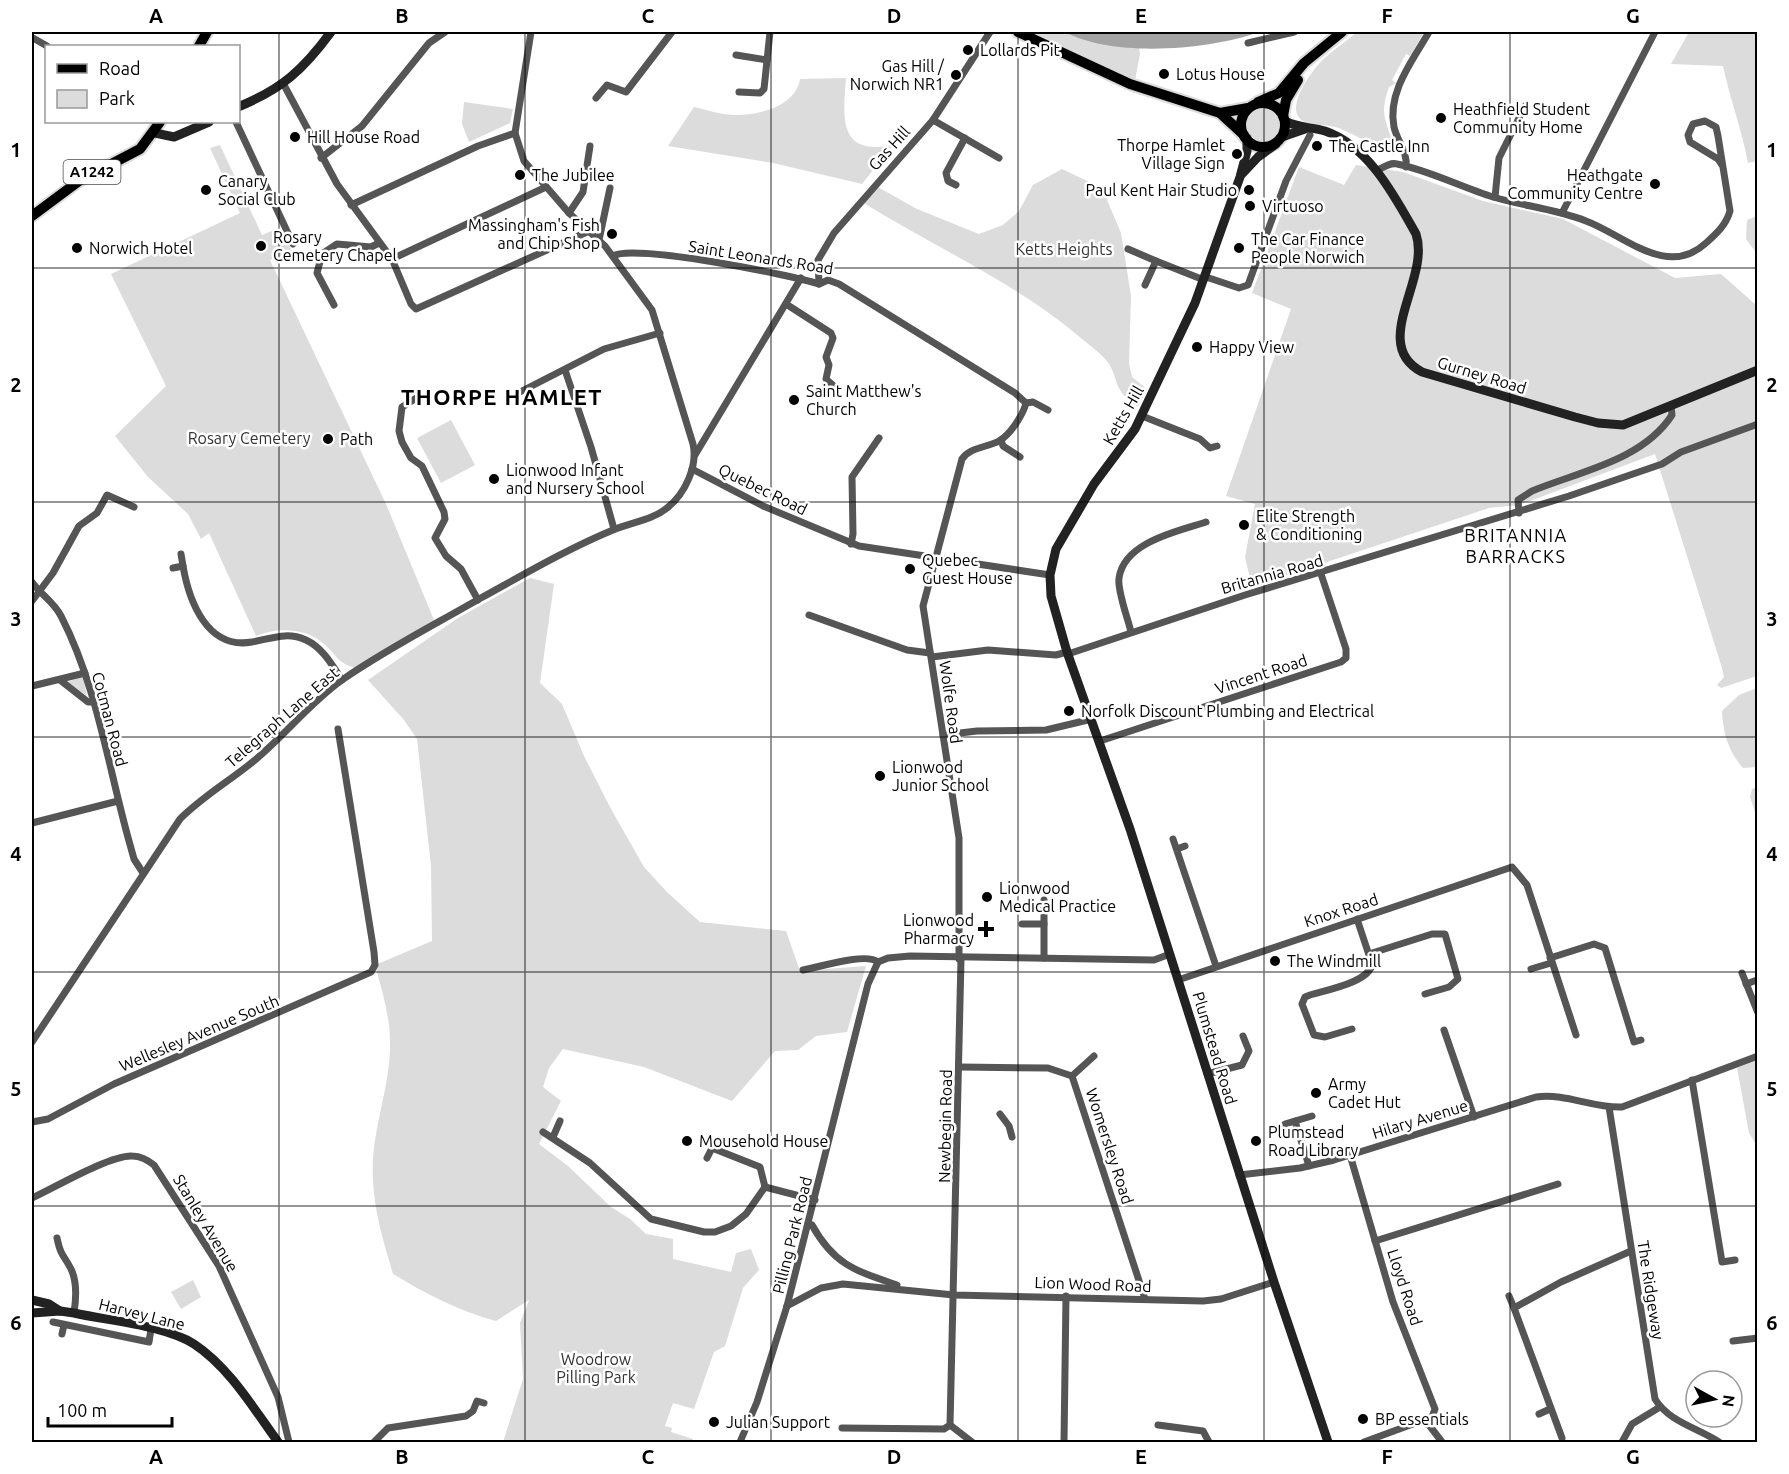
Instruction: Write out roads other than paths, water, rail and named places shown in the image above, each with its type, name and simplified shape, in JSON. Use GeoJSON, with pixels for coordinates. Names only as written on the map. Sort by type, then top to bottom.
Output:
{"type":"FeatureCollection","features":[{"type":"Feature","properties":{"kind":"main road"},"geometry":{"type":"LineString","coordinates":[[240,106],[284,85],[303,67],[331,32]]}},
{"type":"Feature","properties":{"kind":"main road"},"geometry":{"type":"LineString","coordinates":[[1018,32],[1130,84],[1220,113],[1257,147],[1309,132]]}},
{"type":"Feature","properties":{"kind":"main road"},"geometry":{"type":"LineString","coordinates":[[1245,136],[1241,122],[1252,106],[1279,93],[1304,63],[1342,32]]}},
{"type":"Feature","properties":{"kind":"main road"},"geometry":{"type":"LineString","coordinates":[[1279,141],[1286,100],[1316,55]]}},
{"type":"Feature","properties":{"kind":"main road"},"geometry":{"type":"LineString","coordinates":[[1220,113],[1269,104],[1284,119]]}},
{"type":"Feature","properties":{"kind":"main road","name":"Gurney Road"},"geometry":{"type":"LineString","coordinates":[[1284,119],[1309,132],[1325,131],[1356,150],[1376,171],[1407,217],[1419,244],[1419,264],[1400,339],[1403,355],[1414,368],[1475,389],[1598,423],[1623,425],[1758,370]]}},
{"type":"Feature","properties":{"kind":"main road","name":"A1242"},"geometry":{"type":"LineString","coordinates":[[32,216],[79,181],[140,149],[155,133],[160,123]]}},
{"type":"Feature","properties":{"kind":"main road"},"geometry":{"type":"LineString","coordinates":[[155,133],[174,137],[206,123]]}},
{"type":"Feature","properties":{"kind":"main road","name":"Ketts Hill"},"geometry":{"type":"LineString","coordinates":[[1069,656],[1054,610],[1050,575],[1056,549],[1073,517],[1142,416],[1205,278],[1240,177],[1247,151],[1245,136]]}},
{"type":"Feature","properties":{"kind":"main road","name":"Ketts Hill"},"geometry":{"type":"LineString","coordinates":[[1240,177],[1258,157],[1279,141]]}},
{"type":"Feature","properties":{"kind":"main road","name":"Plumstead Road"},"geometry":{"type":"LineString","coordinates":[[1069,656],[1100,741],[1239,1175],[1328,1443]]}},
{"type":"Feature","properties":{"kind":"main road","name":"Harvey Lane"},"geometry":{"type":"LineString","coordinates":[[32,1300],[49,1304],[60,1311]]}},
{"type":"Feature","properties":{"kind":"main road","name":"Harvey Lane"},"geometry":{"type":"LineString","coordinates":[[32,1313],[60,1311],[74,1313],[152,1329],[182,1338],[207,1354],[226,1373],[276,1440]]}},
{"type":"Feature","properties":{"kind":"street"},"geometry":{"type":"LineString","coordinates":[[32,39],[39,32]]}},
{"type":"Feature","properties":{"kind":"street"},"geometry":{"type":"LineString","coordinates":[[321,158],[362,126],[429,43],[445,32]]}},
{"type":"Feature","properties":{"kind":"street"},"geometry":{"type":"LineString","coordinates":[[531,32],[516,133],[524,160],[569,213],[613,255]]}},
{"type":"Feature","properties":{"kind":"street"},"geometry":{"type":"LineString","coordinates":[[596,98],[607,85],[626,92],[672,32]]}},
{"type":"Feature","properties":{"kind":"street"},"geometry":{"type":"LineString","coordinates":[[739,92],[759,93],[764,89],[770,32]]}},
{"type":"Feature","properties":{"kind":"street","name":"Gas Hill"},"geometry":{"type":"LineString","coordinates":[[819,284],[818,260],[834,233],[933,120],[990,32]]}},
{"type":"Feature","properties":{"kind":"street"},"geometry":{"type":"LineString","coordinates":[[1248,43],[1294,32]]}},
{"type":"Feature","properties":{"kind":"street"},"geometry":{"type":"LineString","coordinates":[[1406,167],[1406,155],[1393,118],[1394,103],[1400,85],[1429,32]]}},
{"type":"Feature","properties":{"kind":"street"},"geometry":{"type":"LineString","coordinates":[[1562,213],[1655,32]]}},
{"type":"Feature","properties":{"kind":"street"},"geometry":{"type":"LineString","coordinates":[[736,55],[767,60]]}},
{"type":"Feature","properties":{"kind":"street"},"geometry":{"type":"LineString","coordinates":[[284,85],[321,158],[351,205],[392,259],[411,304],[416,309],[587,232]]}},
{"type":"Feature","properties":{"kind":"street"},"geometry":{"type":"LineString","coordinates":[[1495,197],[1499,158],[1525,106]]}},
{"type":"Feature","properties":{"kind":"street"},"geometry":{"type":"LineString","coordinates":[[933,120],[999,158]]}},
{"type":"Feature","properties":{"kind":"street"},"geometry":{"type":"LineString","coordinates":[[1376,171],[1393,164],[1495,197],[1562,213],[1598,225],[1661,257],[1693,254],[1720,231],[1730,211],[1716,128],[1705,120],[1693,124],[1688,135],[1690,142],[1718,159],[1722,165]]}},
{"type":"Feature","properties":{"kind":"street"},"geometry":{"type":"LineString","coordinates":[[236,123],[293,244]]}},
{"type":"Feature","properties":{"kind":"street"},"geometry":{"type":"LineString","coordinates":[[1128,249],[1205,278],[1239,288],[1248,285],[1296,153],[1309,132]]}},
{"type":"Feature","properties":{"kind":"street"},"geometry":{"type":"LineString","coordinates":[[351,205],[478,146],[516,133]]}},
{"type":"Feature","properties":{"kind":"street"},"geometry":{"type":"LineString","coordinates":[[956,185],[948,181],[946,173],[965,138]]}},
{"type":"Feature","properties":{"kind":"street"},"geometry":{"type":"LineString","coordinates":[[569,213],[583,192],[590,146]]}},
{"type":"Feature","properties":{"kind":"street"},"geometry":{"type":"LineString","coordinates":[[392,259],[546,187]]}},
{"type":"Feature","properties":{"kind":"street"},"geometry":{"type":"LineString","coordinates":[[598,240],[610,188]]}},
{"type":"Feature","properties":{"kind":"street"},"geometry":{"type":"LineString","coordinates":[[334,305],[317,273],[322,254],[337,244],[371,247],[379,243]]}},
{"type":"Feature","properties":{"kind":"street","name":"Saint Leonards Road"},"geometry":{"type":"LineString","coordinates":[[613,255],[631,253],[715,261],[801,278],[819,284],[828,280],[839,284],[1029,402],[1048,410]]}},
{"type":"Feature","properties":{"kind":"street","name":"Quebec Road"},"geometry":{"type":"LineString","coordinates":[[613,255],[652,310],[695,455],[692,469],[763,506],[851,544],[875,551],[1050,575]]}},
{"type":"Feature","properties":{"kind":"street"},"geometry":{"type":"LineString","coordinates":[[1145,285],[1156,261]]}},
{"type":"Feature","properties":{"kind":"street"},"geometry":{"type":"LineString","coordinates":[[695,455],[801,278]]}},
{"type":"Feature","properties":{"kind":"street"},"geometry":{"type":"LineString","coordinates":[[786,304],[831,333],[833,338],[826,357],[828,372],[826,379],[836,387]]}},
{"type":"Feature","properties":{"kind":"street"},"geometry":{"type":"LineString","coordinates":[[520,392],[604,349],[660,333]]}},
{"type":"Feature","properties":{"kind":"street"},"geometry":{"type":"LineString","coordinates":[[565,370],[591,447],[614,529]]}},
{"type":"Feature","properties":{"kind":"street"},"geometry":{"type":"LineString","coordinates":[[418,397],[402,407],[399,431],[402,442],[411,458],[422,466],[444,512],[445,519],[435,538],[437,544],[461,569],[478,600]]}},
{"type":"Feature","properties":{"kind":"street"},"geometry":{"type":"LineString","coordinates":[[934,559],[962,459],[966,453],[1001,440],[1029,402]]}},
{"type":"Feature","properties":{"kind":"street"},"geometry":{"type":"LineString","coordinates":[[1519,513],[1518,500],[1532,491],[1641,446],[1666,424],[1672,415],[1671,405]]}},
{"type":"Feature","properties":{"kind":"street"},"geometry":{"type":"LineString","coordinates":[[1142,416],[1200,440],[1203,446],[1210,448],[1217,446]]}},
{"type":"Feature","properties":{"kind":"street","name":"Britannia Road"},"geometry":{"type":"LineString","coordinates":[[809,615],[907,650],[931,655],[988,650],[1069,656],[1131,632],[1519,513],[1662,464],[1681,452],[1758,424]]}},
{"type":"Feature","properties":{"kind":"street"},"geometry":{"type":"LineString","coordinates":[[851,544],[852,477],[879,438]]}},
{"type":"Feature","properties":{"kind":"street"},"geometry":{"type":"LineString","coordinates":[[1001,440],[1003,446],[1020,457]]}},
{"type":"Feature","properties":{"kind":"street","name":"Telegraph Lane East"},"geometry":{"type":"LineString","coordinates":[[32,1042],[143,873],[180,819],[195,804],[257,759],[342,680],[478,600],[614,529],[652,517],[669,507],[692,469]]}},
{"type":"Feature","properties":{"kind":"street"},"geometry":{"type":"LineString","coordinates":[[32,601],[54,573],[79,526],[97,513],[107,495],[134,507]]}},
{"type":"Feature","properties":{"kind":"street"},"geometry":{"type":"LineString","coordinates":[[1131,632],[1118,580],[1121,571],[1150,541],[1206,522]]}},
{"type":"Feature","properties":{"kind":"street"},"geometry":{"type":"LineString","coordinates":[[181,554],[190,596],[197,612],[214,633],[240,643],[282,635],[299,638],[321,650],[342,680]]}},
{"type":"Feature","properties":{"kind":"street","name":"Wolfe Road"},"geometry":{"type":"LineString","coordinates":[[934,559],[923,606],[959,838],[960,959]]}},
{"type":"Feature","properties":{"kind":"street"},"geometry":{"type":"LineString","coordinates":[[173,568],[183,566]]}},
{"type":"Feature","properties":{"kind":"street","name":"Vincent Road"},"geometry":{"type":"LineString","coordinates":[[1100,741],[1341,662],[1346,658],[1346,649],[1321,574]]}},
{"type":"Feature","properties":{"kind":"street","name":"Cotman Road"},"geometry":{"type":"LineString","coordinates":[[32,582],[39,592],[53,603],[61,616],[85,673],[134,859],[143,873]]}},
{"type":"Feature","properties":{"kind":"street"},"geometry":{"type":"LineString","coordinates":[[32,686],[85,673]]}},
{"type":"Feature","properties":{"kind":"street"},"geometry":{"type":"LineString","coordinates":[[60,680],[88,702],[94,702]]}},
{"type":"Feature","properties":{"kind":"street"},"geometry":{"type":"LineString","coordinates":[[943,735],[977,731],[1046,730],[1092,719]]}},
{"type":"Feature","properties":{"kind":"street","name":"Wellesley Avenue South"},"geometry":{"type":"LineString","coordinates":[[32,1122],[48,1119],[114,1084],[371,972],[375,965],[338,729]]}},
{"type":"Feature","properties":{"kind":"street"},"geometry":{"type":"LineString","coordinates":[[32,823],[118,801]]}},
{"type":"Feature","properties":{"kind":"street"},"geometry":{"type":"LineString","coordinates":[[1173,839],[1216,966]]}},
{"type":"Feature","properties":{"kind":"street"},"geometry":{"type":"LineString","coordinates":[[1177,849],[1185,846]]}},
{"type":"Feature","properties":{"kind":"street","name":"Knox Road"},"geometry":{"type":"LineString","coordinates":[[1178,980],[1512,867],[1527,885],[1550,961]]}},
{"type":"Feature","properties":{"kind":"street"},"geometry":{"type":"LineString","coordinates":[[1194,900],[1202,898]]}},
{"type":"Feature","properties":{"kind":"street"},"geometry":{"type":"LineString","coordinates":[[1044,900],[1044,958]]}},
{"type":"Feature","properties":{"kind":"street"},"geometry":{"type":"LineString","coordinates":[[1349,1038],[1348,1030],[1320,1038],[1314,1035],[1305,1017],[1303,1000],[1310,995],[1364,977],[1371,970],[1369,954],[1357,919]]}},
{"type":"Feature","properties":{"kind":"street"},"geometry":{"type":"LineString","coordinates":[[1022,924],[1044,924]]}},
{"type":"Feature","properties":{"kind":"street"},"geometry":{"type":"LineString","coordinates":[[1369,954],[1432,934],[1445,934],[1458,979],[1436,994],[1425,994]]}},
{"type":"Feature","properties":{"kind":"street"},"geometry":{"type":"LineString","coordinates":[[1531,969],[1594,944],[1605,948],[1634,1042],[1641,1040]]}},
{"type":"Feature","properties":{"kind":"street"},"geometry":{"type":"LineString","coordinates":[[803,970],[862,957],[873,958],[878,962],[896,957],[1154,960],[1170,954]]}},
{"type":"Feature","properties":{"kind":"street","name":"Newbegin Road"},"geometry":{"type":"LineString","coordinates":[[950,1425],[960,1067],[960,959]]}},
{"type":"Feature","properties":{"kind":"street"},"geometry":{"type":"LineString","coordinates":[[1550,961],[1576,1035]]}},
{"type":"Feature","properties":{"kind":"street","name":"Pilling Park Road"},"geometry":{"type":"LineString","coordinates":[[740,1443],[757,1402],[788,1306],[868,984],[878,962]]}},
{"type":"Feature","properties":{"kind":"street"},"geometry":{"type":"LineString","coordinates":[[1742,973],[1758,1013]]}},
{"type":"Feature","properties":{"kind":"street"},"geometry":{"type":"LineString","coordinates":[[1746,984],[1756,980]]}},
{"type":"Feature","properties":{"kind":"street"},"geometry":{"type":"LineString","coordinates":[[1444,1030],[1474,1117]]}},
{"type":"Feature","properties":{"kind":"street"},"geometry":{"type":"LineString","coordinates":[[1207,1074],[1242,1065],[1248,1057],[1251,1042],[1243,1036]]}},
{"type":"Feature","properties":{"kind":"street"},"geometry":{"type":"LineString","coordinates":[[1072,1076],[1094,1056]]}},
{"type":"Feature","properties":{"kind":"street"},"geometry":{"type":"LineString","coordinates":[[1609,1107],[1631,1104],[1758,1056]]}},
{"type":"Feature","properties":{"kind":"street","name":"Womersley Road"},"geometry":{"type":"LineString","coordinates":[[960,1067],[1048,1068],[1072,1076],[1145,1299]]}},
{"type":"Feature","properties":{"kind":"street"},"geometry":{"type":"LineString","coordinates":[[1692,1080],[1722,1262],[1736,1260]]}},
{"type":"Feature","properties":{"kind":"street","name":"Hilary Avenue"},"geometry":{"type":"LineString","coordinates":[[1239,1175],[1309,1166],[1536,1097],[1564,1096],[1609,1107]]}},
{"type":"Feature","properties":{"kind":"street","name":"The Ridgeway"},"geometry":{"type":"LineString","coordinates":[[1609,1107],[1652,1388],[1660,1407]]}},
{"type":"Feature","properties":{"kind":"street"},"geometry":{"type":"LineString","coordinates":[[1000,1114],[1009,1126],[1012,1137]]}},
{"type":"Feature","properties":{"kind":"street"},"geometry":{"type":"LineString","coordinates":[[1285,1124],[1312,1116]]}},
{"type":"Feature","properties":{"kind":"street"},"geometry":{"type":"LineString","coordinates":[[553,1137],[560,1121]]}},
{"type":"Feature","properties":{"kind":"street"},"geometry":{"type":"LineString","coordinates":[[1295,1121],[1309,1166]]}},
{"type":"Feature","properties":{"kind":"street"},"geometry":{"type":"LineString","coordinates":[[543,1132],[597,1170],[651,1218],[704,1232],[715,1232],[731,1226],[746,1214],[765,1187],[760,1167],[712,1148],[707,1158]]}},
{"type":"Feature","properties":{"kind":"street","name":"Lloyd Road"},"geometry":{"type":"LineString","coordinates":[[1350,1155],[1393,1302],[1435,1409],[1429,1425]]}},
{"type":"Feature","properties":{"kind":"street","name":"Stanley Avenue"},"geometry":{"type":"LineString","coordinates":[[32,1198],[109,1162],[130,1156],[144,1158],[154,1165],[219,1266],[278,1397],[289,1443]]}},
{"type":"Feature","properties":{"kind":"street"},"geometry":{"type":"LineString","coordinates":[[1376,1241],[1558,1184]]}},
{"type":"Feature","properties":{"kind":"street"},"geometry":{"type":"LineString","coordinates":[[765,1187],[814,1200]]}},
{"type":"Feature","properties":{"kind":"street","name":"Lion Wood Road"},"geometry":{"type":"LineString","coordinates":[[808,1224],[812,1225],[831,1254],[846,1265],[908,1288]]}},
{"type":"Feature","properties":{"kind":"street"},"geometry":{"type":"LineString","coordinates":[[57,1238],[61,1256],[71,1269],[74,1282],[74,1313]]}},
{"type":"Feature","properties":{"kind":"street"},"geometry":{"type":"LineString","coordinates":[[1514,1308],[1561,1282],[1631,1251]]}},
{"type":"Feature","properties":{"kind":"street","name":"Lion Wood Road"},"geometry":{"type":"LineString","coordinates":[[788,1306],[821,1288],[843,1284],[908,1288],[954,1295],[1212,1301],[1274,1282]]}},
{"type":"Feature","properties":{"kind":"street"},"geometry":{"type":"LineString","coordinates":[[1064,1443],[1066,1296]]}},
{"type":"Feature","properties":{"kind":"street"},"geometry":{"type":"LineString","coordinates":[[1509,1296],[1562,1438]]}},
{"type":"Feature","properties":{"kind":"street"},"geometry":{"type":"LineString","coordinates":[[53,1323],[149,1342],[152,1329]]}},
{"type":"Feature","properties":{"kind":"street"},"geometry":{"type":"LineString","coordinates":[[62,1334],[64,1325]]}},
{"type":"Feature","properties":{"kind":"street"},"geometry":{"type":"LineString","coordinates":[[1733,1341],[1758,1338]]}},
{"type":"Feature","properties":{"kind":"street"},"geometry":{"type":"LineString","coordinates":[[374,1443],[388,1428],[465,1416],[473,1411],[477,1401]]}},
{"type":"Feature","properties":{"kind":"street"},"geometry":{"type":"LineString","coordinates":[[1622,1443],[1632,1424],[1660,1407],[1674,1418],[1719,1443]]}},
{"type":"Feature","properties":{"kind":"street"},"geometry":{"type":"LineString","coordinates":[[1539,1414],[1550,1409]]}},
{"type":"Feature","properties":{"kind":"street"},"geometry":{"type":"LineString","coordinates":[[276,1440],[283,1420]]}},
{"type":"Feature","properties":{"kind":"street"},"geometry":{"type":"LineString","coordinates":[[1364,1443],[1416,1422],[1429,1425],[1442,1443]]}},
{"type":"Feature","properties":{"kind":"street"},"geometry":{"type":"LineString","coordinates":[[842,1428],[944,1429],[950,1425],[972,1443]]}},
{"type":"Feature","properties":{"kind":"street"},"geometry":{"type":"LineString","coordinates":[[1158,1425],[1196,1428],[1203,1431],[1209,1443]]}},
{"type":"Feature","properties":{"kind":"place","name":"Lollards Pit"},"geometry":{"type":"Point","coordinates":[968,50]}},
{"type":"Feature","properties":{"kind":"place","name":"Lotus House"},"geometry":{"type":"Point","coordinates":[1164,74]}},
{"type":"Feature","properties":{"kind":"place","name":"Gas Hill / Norwich NR1"},"geometry":{"type":"Point","coordinates":[956,75]}},
{"type":"Feature","properties":{"kind":"place","name":"Heathfield Student Community Home"},"geometry":{"type":"Point","coordinates":[1441,118]}},
{"type":"Feature","properties":{"kind":"place","name":"Hill House Road"},"geometry":{"type":"Point","coordinates":[295,137]}},
{"type":"Feature","properties":{"kind":"place","name":"The Castle Inn"},"geometry":{"type":"Point","coordinates":[1317,146]}},
{"type":"Feature","properties":{"kind":"place","name":"Thorpe Hamlet Village Sign"},"geometry":{"type":"Point","coordinates":[1237,154]}},
{"type":"Feature","properties":{"kind":"place","name":"The Jubilee"},"geometry":{"type":"Point","coordinates":[520,175]}},
{"type":"Feature","properties":{"kind":"place","name":"Heathgate Community Centre"},"geometry":{"type":"Point","coordinates":[1655,184]}},
{"type":"Feature","properties":{"kind":"place","name":"Canary Social Club"},"geometry":{"type":"Point","coordinates":[206,190]}},
{"type":"Feature","properties":{"kind":"place","name":"Paul Kent Hair Studio"},"geometry":{"type":"Point","coordinates":[1249,190]}},
{"type":"Feature","properties":{"kind":"place","name":"Virtuoso"},"geometry":{"type":"Point","coordinates":[1250,206]}},
{"type":"Feature","properties":{"kind":"place","name":"Massingham's Fish and Chip Shop"},"geometry":{"type":"Point","coordinates":[612,234]}},
{"type":"Feature","properties":{"kind":"place","name":"Rosary Cemetery Chapel"},"geometry":{"type":"Point","coordinates":[261,246]}},
{"type":"Feature","properties":{"kind":"place","name":"Norwich Hotel"},"geometry":{"type":"Point","coordinates":[77,248]}},
{"type":"Feature","properties":{"kind":"place","name":"The Car Finance People Norwich"},"geometry":{"type":"Point","coordinates":[1239,248]}},
{"type":"Feature","properties":{"kind":"place","name":"Happy View"},"geometry":{"type":"Point","coordinates":[1197,347]}},
{"type":"Feature","properties":{"kind":"place","name":"Saint Matthew's Church"},"geometry":{"type":"Point","coordinates":[794,400]}},
{"type":"Feature","properties":{"kind":"place","name":"Path"},"geometry":{"type":"Point","coordinates":[328,439]}},
{"type":"Feature","properties":{"kind":"place","name":"Lionwood Infant and Nursery School"},"geometry":{"type":"Point","coordinates":[494,479]}},
{"type":"Feature","properties":{"kind":"place","name":"Elite Strength & Conditioning"},"geometry":{"type":"Point","coordinates":[1244,525]}},
{"type":"Feature","properties":{"kind":"place","name":"Quebec Guest House"},"geometry":{"type":"Point","coordinates":[910,569]}},
{"type":"Feature","properties":{"kind":"place","name":"Norfolk Discount Plumbing and Electrical"},"geometry":{"type":"Point","coordinates":[1069,711]}},
{"type":"Feature","properties":{"kind":"place","name":"Lionwood Junior School"},"geometry":{"type":"Point","coordinates":[880,776]}},
{"type":"Feature","properties":{"kind":"place","name":"Lionwood Medical Practice"},"geometry":{"type":"Point","coordinates":[987,897]}},
{"type":"Feature","properties":{"kind":"place","name":"Lionwood Pharmacy"},"geometry":{"type":"Point","coordinates":[986,929]}},
{"type":"Feature","properties":{"kind":"place","name":"The Windmill"},"geometry":{"type":"Point","coordinates":[1275,961]}},
{"type":"Feature","properties":{"kind":"place","name":"Army Cadet Hut"},"geometry":{"type":"Point","coordinates":[1316,1093]}},
{"type":"Feature","properties":{"kind":"place","name":"Mousehold House"},"geometry":{"type":"Point","coordinates":[687,1141]}},
{"type":"Feature","properties":{"kind":"place","name":"Plumstead Road Library"},"geometry":{"type":"Point","coordinates":[1256,1141]}},
{"type":"Feature","properties":{"kind":"place","name":"BP essentials"},"geometry":{"type":"Point","coordinates":[1363,1419]}},
{"type":"Feature","properties":{"kind":"place","name":"Julian Support"},"geometry":{"type":"Point","coordinates":[714,1422]}},
{"type":"Feature","properties":{"kind":"district","name":"THORPE HAMLET"},"geometry":{"type":"Point","coordinates":[502,397]}},
{"type":"Feature","properties":{"kind":"district","name":"BRITANNIA BARRACKS"},"geometry":{"type":"Point","coordinates":[1516,546]}},
{"type":"Feature","properties":{"kind":"park label","name":"Ketts Heights"},"geometry":{"type":"Point","coordinates":[1064,249]}},
{"type":"Feature","properties":{"kind":"park label","name":"Rosary Cemetery"},"geometry":{"type":"Point","coordinates":[249,438]}},
{"type":"Feature","properties":{"kind":"park label","name":"Woodrow Pilling Park"},"geometry":{"type":"Point","coordinates":[596,1368]}}]}
